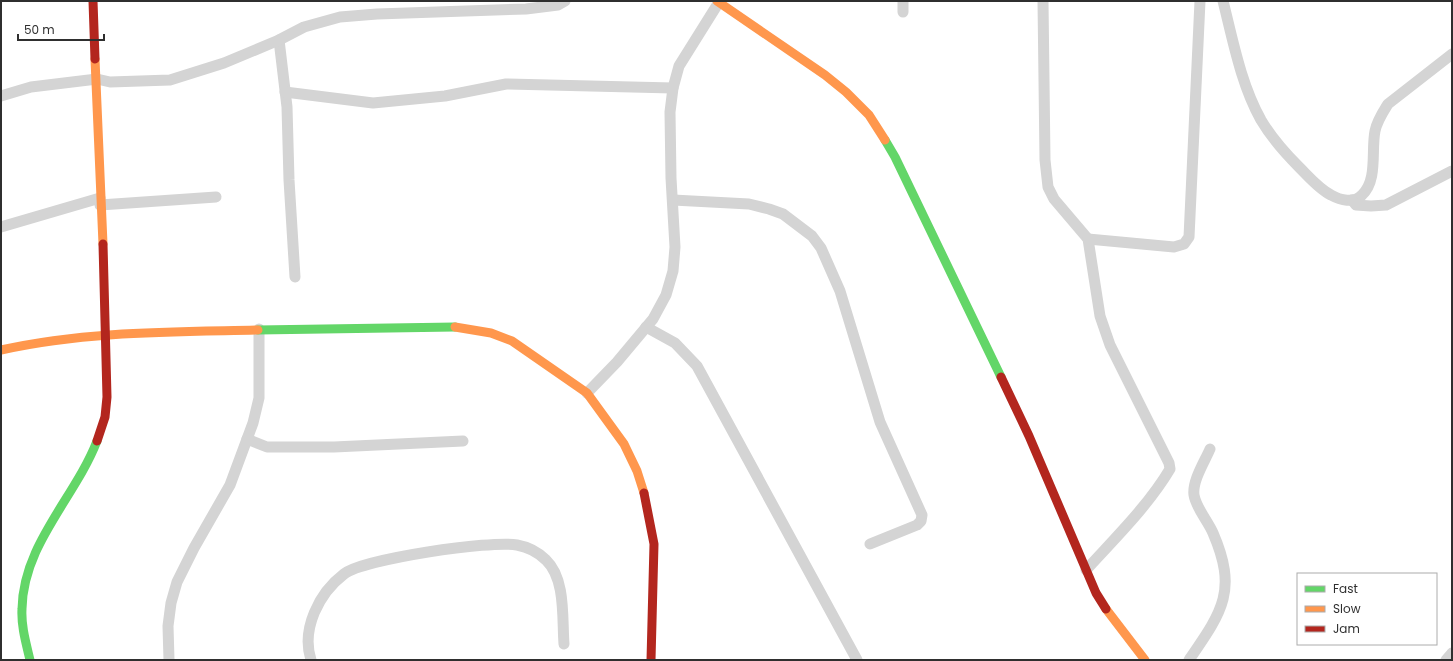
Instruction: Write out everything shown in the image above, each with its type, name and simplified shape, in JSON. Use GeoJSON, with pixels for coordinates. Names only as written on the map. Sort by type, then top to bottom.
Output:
{"type":"FeatureCollection","features":[{"type":"Feature","properties":{"kind":"street"},"geometry":{"type":"LineString","coordinates":[[30,660],[21,611],[32,556],[95,444],[103,422],[107,394],[107,334],[100,202],[93,1]]}},
{"type":"Feature","properties":{"kind":"street"},"geometry":{"type":"LineString","coordinates":[[1,96],[31,87],[96,79],[110,82],[170,80],[224,63],[304,28],[340,17],[377,14],[526,9],[558,4],[565,1]]}},
{"type":"Feature","properties":{"kind":"street"},"geometry":{"type":"LineString","coordinates":[[1043,1],[1045,160],[1048,186],[1054,199],[1088,240],[1100,316],[1110,345],[1169,463],[1170,469],[1153,495],[1086,570]]}},
{"type":"Feature","properties":{"kind":"street"},"geometry":{"type":"LineString","coordinates":[[1088,240],[1174,247],[1184,244],[1189,237],[1200,1]]}},
{"type":"Feature","properties":{"kind":"street"},"geometry":{"type":"LineString","coordinates":[[1223,1],[1236,56],[1261,119],[1284,151],[1324,191],[1340,199],[1352,200],[1361,196],[1368,187],[1372,172],[1375,130],[1381,115],[1388,104],[1452,54]]}},
{"type":"Feature","properties":{"kind":"street"},"geometry":{"type":"LineString","coordinates":[[587,393],[653,319],[666,295],[673,271],[675,247],[671,178],[670,120],[673,88],[678,66],[718,2],[825,75],[846,92],[869,115],[882,135],[895,157],[1028,436],[1096,593],[1111,617],[1145,660]]}},
{"type":"Feature","properties":{"kind":"street"},"geometry":{"type":"LineString","coordinates":[[279,40],[285,92],[296,277]]}},
{"type":"Feature","properties":{"kind":"street"},"geometry":{"type":"LineString","coordinates":[[285,92],[373,103],[445,96],[506,84],[673,88]]}},
{"type":"Feature","properties":{"kind":"street"},"geometry":{"type":"LineString","coordinates":[[1352,200],[1356,205],[1371,206],[1386,204],[1451,174]]}},
{"type":"Feature","properties":{"kind":"street"},"geometry":{"type":"LineString","coordinates":[[1,227],[100,202],[216,197]]}},
{"type":"Feature","properties":{"kind":"street"},"geometry":{"type":"LineString","coordinates":[[673,200],[749,204],[769,209],[783,214],[801,226],[812,236],[821,248],[840,291],[880,422],[922,515],[922,521],[870,544]]}},
{"type":"Feature","properties":{"kind":"street"},"geometry":{"type":"LineString","coordinates":[[1,350],[37,342],[107,334],[259,329],[449,326],[491,333],[512,341],[587,393],[624,444],[637,471],[647,503],[654,544],[651,660]]}},
{"type":"Feature","properties":{"kind":"street"},"geometry":{"type":"LineString","coordinates":[[646,327],[675,343],[696,366],[857,660]]}},
{"type":"Feature","properties":{"kind":"street"},"geometry":{"type":"LineString","coordinates":[[169,660],[168,626],[171,603],[177,582],[194,548],[230,485],[247,439],[259,398],[259,329]]}},
{"type":"Feature","properties":{"kind":"street"},"geometry":{"type":"LineString","coordinates":[[247,439],[267,447],[334,447],[462,441]]}},
{"type":"Feature","properties":{"kind":"street"},"geometry":{"type":"LineString","coordinates":[[1189,660],[1216,619],[1223,605],[1225,592],[1225,573],[1219,548],[1194,494],[1198,479],[1210,449]]}},
{"type":"Feature","properties":{"kind":"street"},"geometry":{"type":"LineString","coordinates":[[310,660],[308,653],[308,630],[316,608],[328,591],[344,573],[375,562],[418,553],[502,544],[516,545],[536,552],[547,560],[554,570],[559,586],[564,644]]}},
{"type":"Feature","properties":{"kind":"street"},"geometry":{"type":"LineString","coordinates":[[1446,660],[1452,653]]}},
{"type":"Feature","properties":{"kind":"traffic: fast"},"geometry":{"type":"LineString","coordinates":[[885,140],[895,157],[1001,377]]}},
{"type":"Feature","properties":{"kind":"traffic: fast"},"geometry":{"type":"LineString","coordinates":[[258,330],[455,327]]}},
{"type":"Feature","properties":{"kind":"traffic: fast"},"geometry":{"type":"LineString","coordinates":[[30,660],[22,622],[22,609],[25,585],[31,563],[40,542],[88,462],[97,441]]}},
{"type":"Feature","properties":{"kind":"traffic: slow"},"geometry":{"type":"LineString","coordinates":[[717,1],[825,75],[846,92],[869,115],[885,140]]}},
{"type":"Feature","properties":{"kind":"traffic: slow"},"geometry":{"type":"LineString","coordinates":[[95,59],[103,244]]}},
{"type":"Feature","properties":{"kind":"traffic: slow"},"geometry":{"type":"LineString","coordinates":[[455,327],[491,333],[512,341],[587,393],[624,444],[637,471],[644,493]]}},
{"type":"Feature","properties":{"kind":"traffic: slow"},"geometry":{"type":"LineString","coordinates":[[1,350],[65,339],[97,336],[161,332],[258,330]]}},
{"type":"Feature","properties":{"kind":"traffic: slow"},"geometry":{"type":"LineString","coordinates":[[1106,609],[1145,660]]}},
{"type":"Feature","properties":{"kind":"traffic: jam"},"geometry":{"type":"LineString","coordinates":[[93,1],[95,59]]}},
{"type":"Feature","properties":{"kind":"traffic: jam"},"geometry":{"type":"LineString","coordinates":[[97,441],[105,417],[107,397],[103,244]]}},
{"type":"Feature","properties":{"kind":"traffic: jam"},"geometry":{"type":"LineString","coordinates":[[1001,377],[1029,436],[1096,593],[1106,609]]}},
{"type":"Feature","properties":{"kind":"traffic: jam"},"geometry":{"type":"LineString","coordinates":[[644,493],[654,544],[651,660]]}}]}
